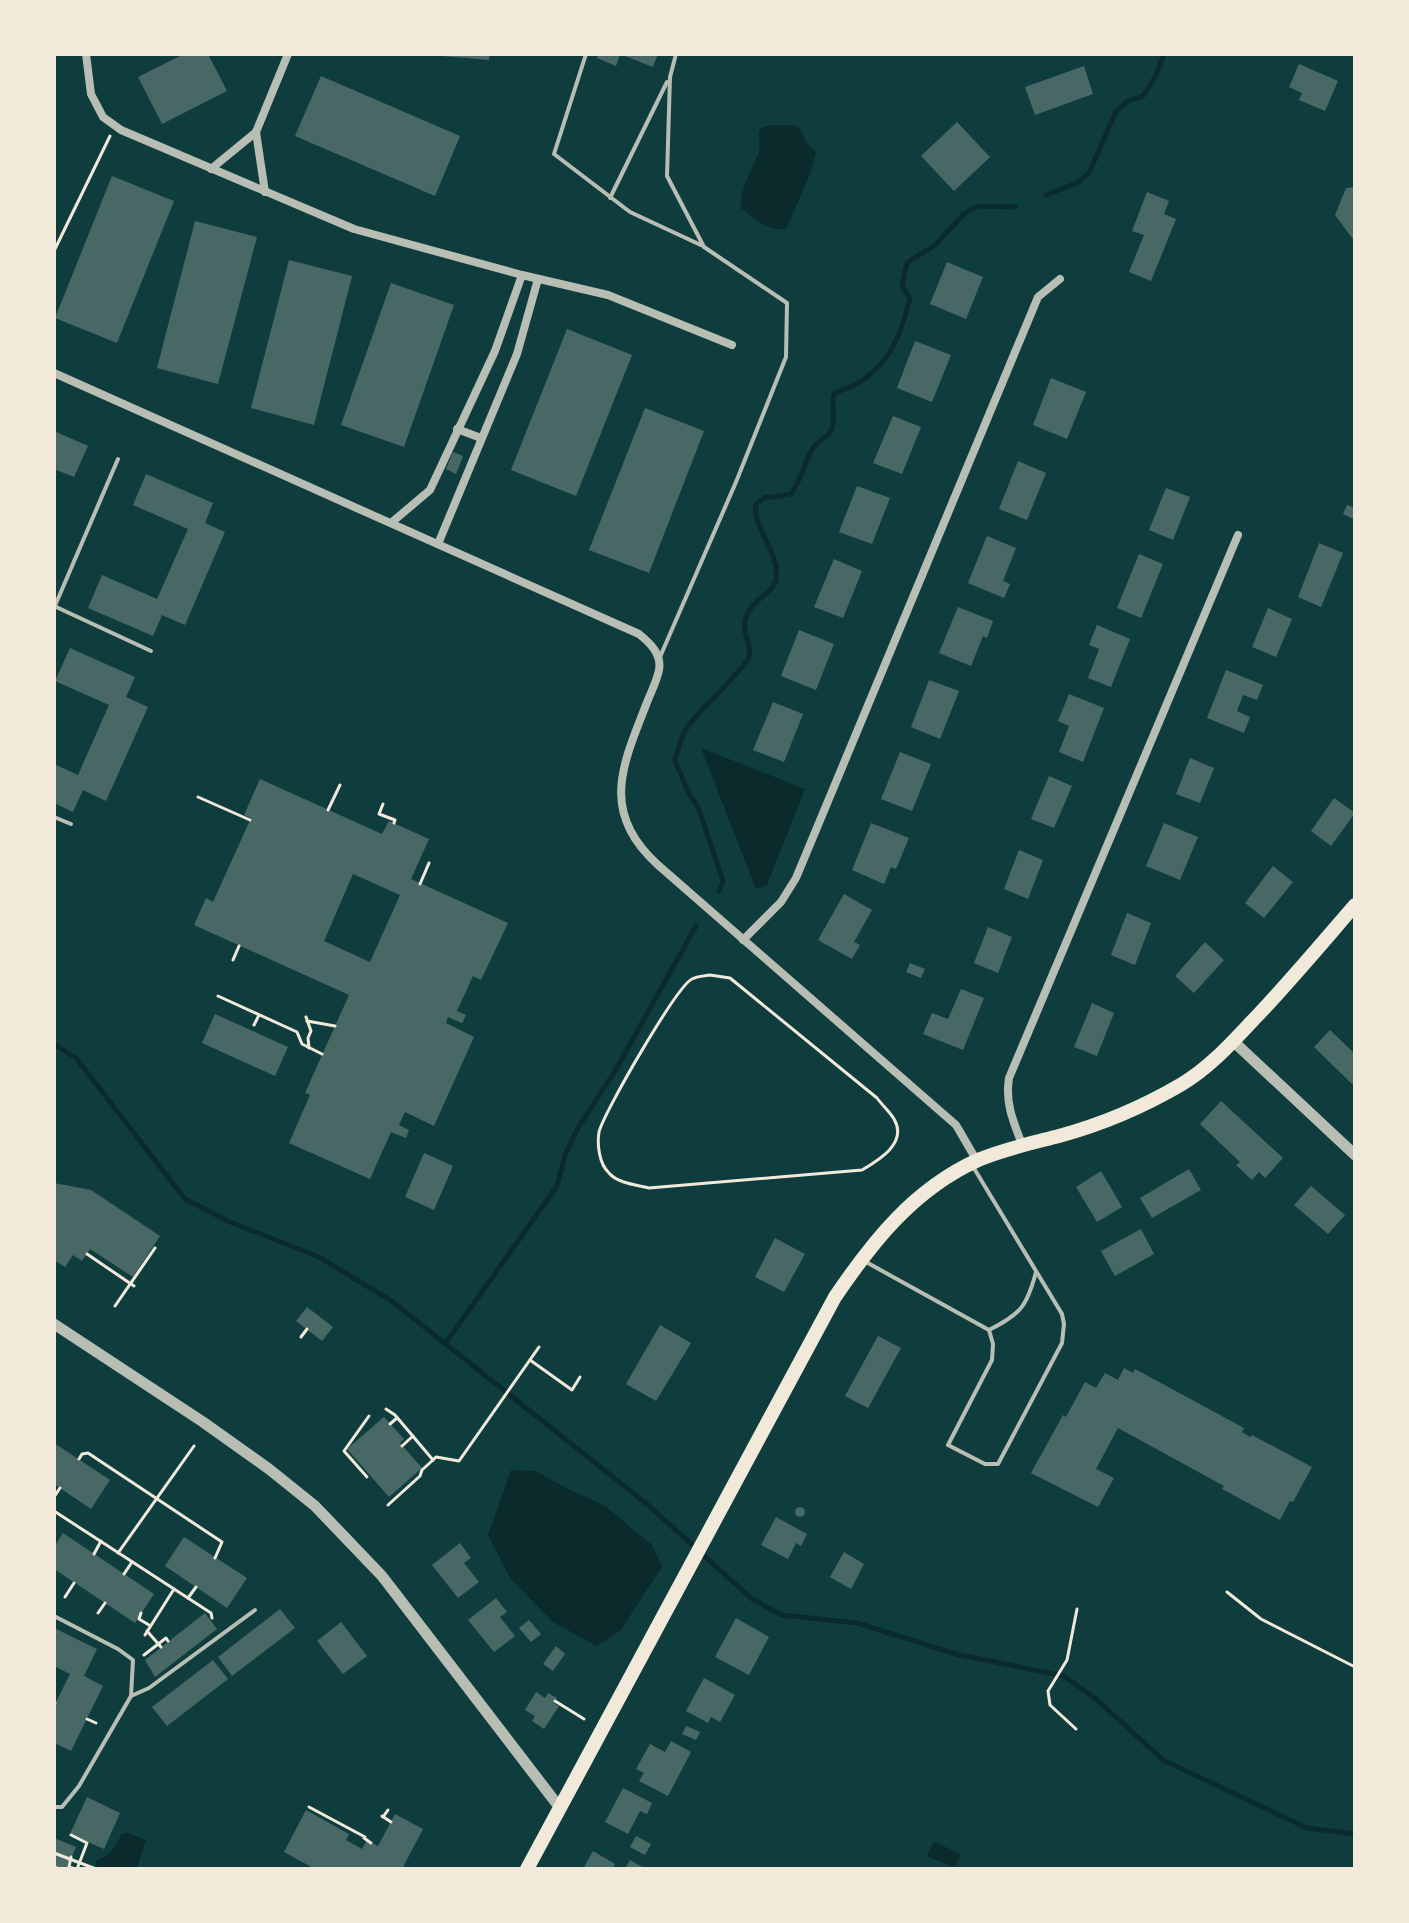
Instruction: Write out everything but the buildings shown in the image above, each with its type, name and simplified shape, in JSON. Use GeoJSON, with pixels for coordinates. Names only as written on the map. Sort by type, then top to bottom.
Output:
{"type":"FeatureCollection","features":[{"type":"Feature","properties":{"kind":"main road"},"geometry":{"type":"LineString","coordinates":[[527,1869],[835,1297],[884,1229],[907,1206],[974,1162],[1137,1109],[1206,1067],[1296,974],[1355,905]]}},
{"type":"Feature","properties":{"kind":"street"},"geometry":{"type":"LineString","coordinates":[[86,54],[91,94],[103,117],[116,126],[211,169],[354,229],[608,295],[732,345]]}},
{"type":"Feature","properties":{"kind":"street"},"geometry":{"type":"LineString","coordinates":[[211,169],[256,132],[288,54]]}},
{"type":"Feature","properties":{"kind":"street"},"geometry":{"type":"LineString","coordinates":[[256,132],[265,192]]}},
{"type":"Feature","properties":{"kind":"street"},"geometry":{"type":"LineString","coordinates":[[391,523],[430,490],[495,351],[522,275]]}},
{"type":"Feature","properties":{"kind":"street"},"geometry":{"type":"LineString","coordinates":[[438,544],[517,354],[538,279]]}},
{"type":"Feature","properties":{"kind":"street"},"geometry":{"type":"LineString","coordinates":[[743,940],[781,902],[796,878],[1038,297],[1060,279]]}},
{"type":"Feature","properties":{"kind":"street"},"geometry":{"type":"LineString","coordinates":[[54,373],[639,634],[649,642],[659,659],[659,670],[621,771],[621,801],[626,821],[637,841],[651,859],[956,1125],[974,1162]]}},
{"type":"Feature","properties":{"kind":"street"},"geometry":{"type":"LineString","coordinates":[[457,429],[481,438]]}},
{"type":"Feature","properties":{"kind":"street"},"geometry":{"type":"LineString","coordinates":[[1022,1144],[1008,1109],[1006,1093],[1009,1078],[1238,535]]}},
{"type":"Feature","properties":{"kind":"street"},"geometry":{"type":"LineString","coordinates":[[1233,1041],[1355,1155]]}},
{"type":"Feature","properties":{"kind":"street"},"geometry":{"type":"LineString","coordinates":[[54,1324],[203,1422],[315,1506],[382,1576],[560,1808]]}},
{"type":"Feature","properties":{"kind":"lane"},"geometry":{"type":"LineString","coordinates":[[586,54],[554,154],[630,212],[704,247],[787,303],[786,357],[659,659]]}},
{"type":"Feature","properties":{"kind":"lane"},"geometry":{"type":"LineString","coordinates":[[610,198],[670,77],[676,54]]}},
{"type":"Feature","properties":{"kind":"lane"},"geometry":{"type":"LineString","coordinates":[[670,77],[667,176],[704,247]]}},
{"type":"Feature","properties":{"kind":"lane"},"geometry":{"type":"LineString","coordinates":[[118,459],[54,607],[151,651]]}},
{"type":"Feature","properties":{"kind":"lane"},"geometry":{"type":"LineString","coordinates":[[54,817],[71,824]]}},
{"type":"Feature","properties":{"kind":"lane"},"geometry":{"type":"LineString","coordinates":[[861,1259],[989,1330],[993,1344],[992,1360],[948,1445],[992,1466],[1003,1458],[1062,1343],[1064,1324],[1062,1314],[974,1162]]}},
{"type":"Feature","properties":{"kind":"lane"},"geometry":{"type":"LineString","coordinates":[[989,1330],[1025,1306],[1036,1272]]}},
{"type":"Feature","properties":{"kind":"lane"},"geometry":{"type":"LineString","coordinates":[[131,1696],[149,1688],[255,1610]]}},
{"type":"Feature","properties":{"kind":"lane"},"geometry":{"type":"LineString","coordinates":[[54,1616],[133,1660],[131,1696],[79,1786],[62,1807],[54,1807]]}},
{"type":"Feature","properties":{"kind":"path"},"geometry":{"type":"LineString","coordinates":[[54,251],[116,126]]}},
{"type":"Feature","properties":{"kind":"path"},"geometry":{"type":"LineString","coordinates":[[328,810],[340,785]]}},
{"type":"Feature","properties":{"kind":"path"},"geometry":{"type":"LineString","coordinates":[[198,797],[250,820]]}},
{"type":"Feature","properties":{"kind":"path"},"geometry":{"type":"LineString","coordinates":[[383,804],[379,814],[395,820],[394,823]]}},
{"type":"Feature","properties":{"kind":"path"},"geometry":{"type":"LineString","coordinates":[[420,884],[429,863]]}},
{"type":"Feature","properties":{"kind":"path"},"geometry":{"type":"LineString","coordinates":[[233,960],[239,946]]}},
{"type":"Feature","properties":{"kind":"path"},"geometry":{"type":"LineString","coordinates":[[710,975],[730,978],[877,1098],[896,1121],[897,1132],[892,1149],[884,1158],[862,1170],[649,1188],[609,1174],[599,1156],[599,1132],[616,1095],[690,979],[710,975]]}},
{"type":"Feature","properties":{"kind":"path"},"geometry":{"type":"LineString","coordinates":[[218,996],[297,1032],[302,1044],[322,1054]]}},
{"type":"Feature","properties":{"kind":"path"},"geometry":{"type":"LineString","coordinates":[[254,1025],[259,1015]]}},
{"type":"Feature","properties":{"kind":"path"},"geometry":{"type":"LineString","coordinates":[[309,1048],[311,1031],[307,1019],[335,1026]]}},
{"type":"Feature","properties":{"kind":"path"},"geometry":{"type":"LineString","coordinates":[[115,1306],[155,1248]]}},
{"type":"Feature","properties":{"kind":"path"},"geometry":{"type":"LineString","coordinates":[[87,1254],[132,1285]]}},
{"type":"Feature","properties":{"kind":"path"},"geometry":{"type":"LineString","coordinates":[[301,1337],[307,1329]]}},
{"type":"Feature","properties":{"kind":"path"},"geometry":{"type":"LineString","coordinates":[[388,1505],[436,1457],[459,1461],[539,1347]]}},
{"type":"Feature","properties":{"kind":"path"},"geometry":{"type":"LineString","coordinates":[[530,1360],[572,1390],[580,1377]]}},
{"type":"Feature","properties":{"kind":"path"},"geometry":{"type":"LineString","coordinates":[[386,1409],[433,1460]]}},
{"type":"Feature","properties":{"kind":"path"},"geometry":{"type":"LineString","coordinates":[[365,1475],[344,1451],[369,1416]]}},
{"type":"Feature","properties":{"kind":"path"},"geometry":{"type":"LineString","coordinates":[[390,1424],[397,1418]]}},
{"type":"Feature","properties":{"kind":"path"},"geometry":{"type":"LineString","coordinates":[[402,1446],[413,1436]]}},
{"type":"Feature","properties":{"kind":"path"},"geometry":{"type":"LineString","coordinates":[[118,1553],[194,1446]]}},
{"type":"Feature","properties":{"kind":"path"},"geometry":{"type":"LineString","coordinates":[[79,1459],[82,1454],[88,1453],[222,1542],[215,1558]]}},
{"type":"Feature","properties":{"kind":"path"},"geometry":{"type":"LineString","coordinates":[[408,1480],[412,1484]]}},
{"type":"Feature","properties":{"kind":"path"},"geometry":{"type":"LineString","coordinates":[[54,1497],[60,1488]]}},
{"type":"Feature","properties":{"kind":"path"},"geometry":{"type":"LineString","coordinates":[[54,1511],[211,1613],[212,1618]]}},
{"type":"Feature","properties":{"kind":"path"},"geometry":{"type":"LineString","coordinates":[[94,1554],[101,1541]]}},
{"type":"Feature","properties":{"kind":"path"},"geometry":{"type":"LineString","coordinates":[[124,1574],[132,1562]]}},
{"type":"Feature","properties":{"kind":"path"},"geometry":{"type":"LineString","coordinates":[[65,1597],[74,1583]]}},
{"type":"Feature","properties":{"kind":"path"},"geometry":{"type":"LineString","coordinates":[[188,1598],[196,1587]]}},
{"type":"Feature","properties":{"kind":"path"},"geometry":{"type":"LineString","coordinates":[[160,1645],[146,1633],[174,1589]]}},
{"type":"Feature","properties":{"kind":"path"},"geometry":{"type":"LineString","coordinates":[[1227,1592],[1261,1619],[1355,1667]]}},
{"type":"Feature","properties":{"kind":"path"},"geometry":{"type":"LineString","coordinates":[[98,1613],[105,1603]]}},
{"type":"Feature","properties":{"kind":"path"},"geometry":{"type":"LineString","coordinates":[[1076,1729],[1050,1705],[1048,1691],[1067,1660],[1077,1609]]}},
{"type":"Feature","properties":{"kind":"path"},"geometry":{"type":"LineString","coordinates":[[141,1613],[139,1619],[149,1625]]}},
{"type":"Feature","properties":{"kind":"path"},"geometry":{"type":"LineString","coordinates":[[143,1656],[166,1638],[168,1641]]}},
{"type":"Feature","properties":{"kind":"path"},"geometry":{"type":"LineString","coordinates":[[555,1701],[584,1719]]}},
{"type":"Feature","properties":{"kind":"path"},"geometry":{"type":"LineString","coordinates":[[87,1719],[96,1723]]}},
{"type":"Feature","properties":{"kind":"path"},"geometry":{"type":"LineString","coordinates":[[309,1809],[371,1843]]}},
{"type":"Feature","properties":{"kind":"path"},"geometry":{"type":"LineString","coordinates":[[388,1810],[383,1817],[391,1822]]}},
{"type":"Feature","properties":{"kind":"path"},"geometry":{"type":"LineString","coordinates":[[71,1835],[87,1843],[76,1869],[69,1867],[71,1857]]}},
{"type":"Feature","properties":{"kind":"path"},"geometry":{"type":"LineString","coordinates":[[54,1853],[96,1869]]}},
{"type":"Feature","properties":{"kind":"water"},"geometry":{"type":"Polygon","coordinates":[[[772,125],[800,128],[806,142],[816,152],[811,172],[786,229],[767,226],[741,208],[745,185],[759,151],[759,131],[772,125]]]}},
{"type":"Feature","properties":{"kind":"water"},"geometry":{"type":"Polygon","coordinates":[[[701,748],[805,789],[767,885],[756,889],[701,748]]]}},
{"type":"Feature","properties":{"kind":"water"},"geometry":{"type":"Polygon","coordinates":[[[511,1470],[536,1471],[605,1506],[652,1545],[662,1567],[620,1631],[597,1646],[553,1622],[510,1578],[488,1535],[511,1470]]]}},
{"type":"Feature","properties":{"kind":"water"},"geometry":{"type":"Polygon","coordinates":[[[129,1833],[146,1840],[137,1868],[98,1869],[95,1862],[110,1853],[122,1834],[129,1833]]]}},
{"type":"Feature","properties":{"kind":"water"},"geometry":{"type":"Polygon","coordinates":[[[934,1842],[961,1854],[955,1868],[927,1856],[934,1842]]]}},
{"type":"Feature","properties":{"kind":"waterway"},"geometry":{"type":"LineString","coordinates":[[1046,195],[1077,183],[1089,173],[1116,111],[1128,101],[1143,96],[1164,54]]}},
{"type":"Feature","properties":{"kind":"waterway"},"geometry":{"type":"LineString","coordinates":[[719,891],[723,881],[698,807],[675,760],[688,726],[748,660],[746,618],[752,607],[775,584],[774,560],[758,522],[756,504],[764,498],[791,494],[813,448],[832,429],[834,394],[863,380],[889,354],[910,298],[902,286],[907,263],[935,245],[964,214],[978,206],[1015,207]]}},
{"type":"Feature","properties":{"kind":"waterway"},"geometry":{"type":"LineString","coordinates":[[445,1344],[557,1186],[565,1155],[578,1128],[615,1071],[696,926]]}},
{"type":"Feature","properties":{"kind":"waterway"},"geometry":{"type":"LineString","coordinates":[[54,1044],[76,1058],[185,1199],[230,1222],[319,1257],[393,1302],[648,1505],[752,1599],[782,1615],[857,1623],[956,1654],[1064,1676],[1096,1699],[1163,1760],[1307,1828],[1355,1834]]}}]}
